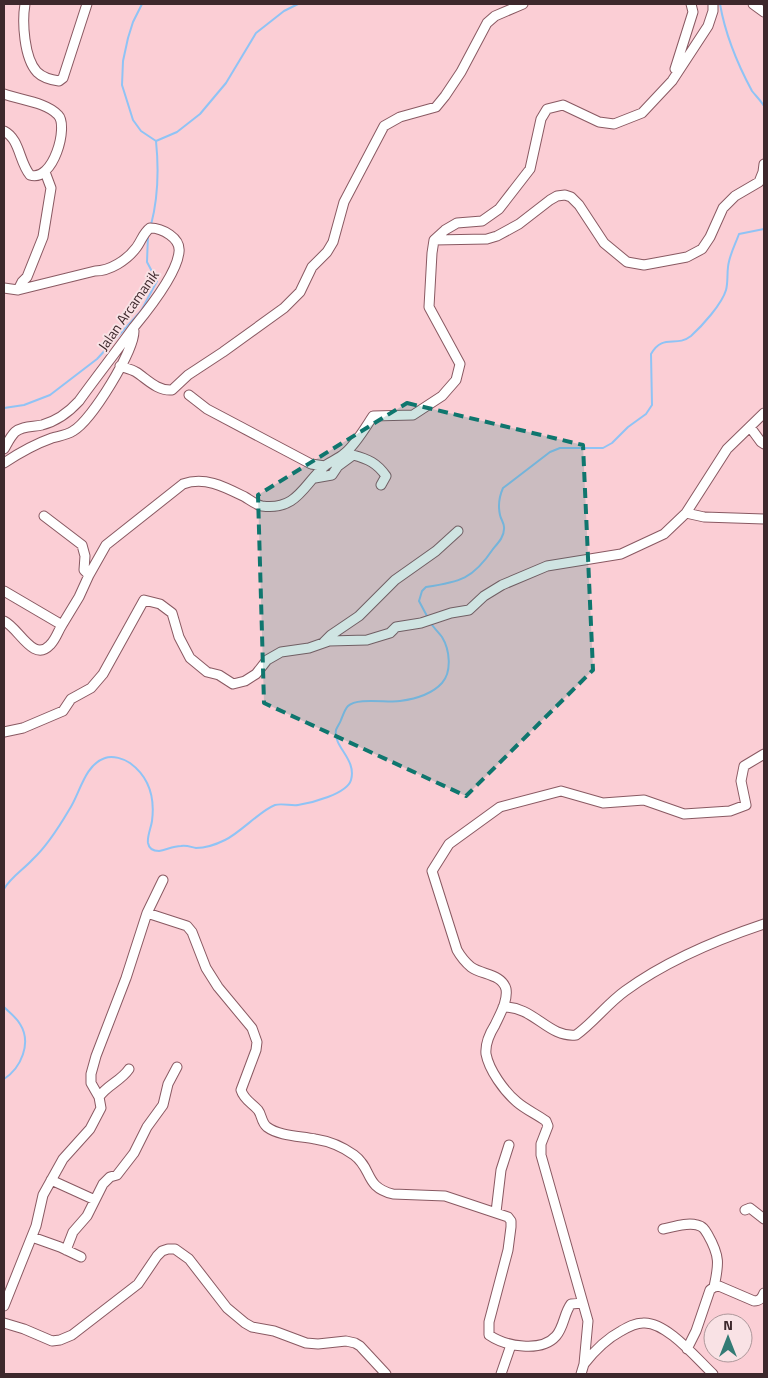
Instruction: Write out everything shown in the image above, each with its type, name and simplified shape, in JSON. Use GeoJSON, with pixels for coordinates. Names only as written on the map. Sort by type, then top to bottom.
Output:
{"type":"FeatureCollection","features":[{"type":"Feature","properties":{"kind":"street"},"geometry":{"type":"LineString","coordinates":[[25,4],[24,27],[31,60],[38,73],[59,81],[63,78],[88,4]]}},
{"type":"Feature","properties":{"kind":"street"},"geometry":{"type":"LineString","coordinates":[[120,366],[136,372],[159,387],[172,390],[188,375],[224,352],[284,308],[300,292],[312,267],[327,252],[333,242],[344,202],[384,126],[400,116],[436,107],[461,72],[490,20],[522,4]]}},
{"type":"Feature","properties":{"kind":"street"},"geometry":{"type":"LineString","coordinates":[[672,81],[693,12],[691,4]]}},
{"type":"Feature","properties":{"kind":"street"},"geometry":{"type":"LineString","coordinates":[[4,621],[16,630],[29,647],[42,650],[49,646],[62,625],[106,545],[183,484],[191,481],[202,481],[218,485],[260,506],[276,506],[289,502],[304,490],[325,466],[346,452],[373,416],[413,415],[442,396],[456,380],[460,364],[429,307],[434,240],[445,230],[457,224],[482,221],[500,209],[530,169],[541,118],[547,109],[563,105],[599,122],[614,124],[642,113],[672,81],[708,26],[714,4]]}},
{"type":"Feature","properties":{"kind":"street"},"geometry":{"type":"LineString","coordinates":[[753,4],[764,12]]}},
{"type":"Feature","properties":{"kind":"street"},"geometry":{"type":"LineString","coordinates":[[4,94],[52,111],[61,121],[62,129],[51,164],[45,172],[36,176],[30,175],[10,134],[4,131]]}},
{"type":"Feature","properties":{"kind":"street"},"geometry":{"type":"LineString","coordinates":[[434,240],[487,239],[497,236],[519,224],[550,200],[557,196],[565,195],[571,197],[579,205],[604,243],[628,262],[644,265],[687,257],[702,249],[710,237],[723,208],[735,196],[759,182],[764,164]]}},
{"type":"Feature","properties":{"kind":"street"},"geometry":{"type":"LineString","coordinates":[[18,290],[27,277],[42,237],[51,188],[45,172]]}},
{"type":"Feature","properties":{"kind":"street","name":"Jalan Arcamanik"},"geometry":{"type":"LineString","coordinates":[[4,288],[18,290],[95,271],[102,271],[125,259],[136,248],[147,230],[153,228],[176,240],[179,247],[179,255],[161,291],[71,410],[50,422],[20,429],[13,434],[4,449]]}},
{"type":"Feature","properties":{"kind":"street"},"geometry":{"type":"LineString","coordinates":[[4,463],[39,444],[78,428],[101,400],[120,366],[133,338],[133,328]]}},
{"type":"Feature","properties":{"kind":"street"},"geometry":{"type":"LineString","coordinates":[[189,395],[207,409],[311,464],[325,466]]}},
{"type":"Feature","properties":{"kind":"street"},"geometry":{"type":"LineString","coordinates":[[4,732],[23,728],[63,711],[71,699],[91,688],[103,674],[144,600],[160,604],[172,612],[179,637],[190,658],[197,665],[207,672],[219,675],[233,684],[245,681],[256,674],[267,660],[281,652],[309,648],[332,640],[367,640],[390,633],[396,627],[421,623],[451,613],[469,610],[484,596],[502,584],[547,566],[612,556],[631,550],[664,534],[686,513],[727,449],[764,413]]}},
{"type":"Feature","properties":{"kind":"street"},"geometry":{"type":"LineString","coordinates":[[750,427],[764,444]]}},
{"type":"Feature","properties":{"kind":"street"},"geometry":{"type":"LineString","coordinates":[[315,478],[332,475],[338,466],[353,455],[366,458],[378,465],[386,476],[381,485]]}},
{"type":"Feature","properties":{"kind":"street"},"geometry":{"type":"LineString","coordinates":[[686,513],[704,517],[764,519]]}},
{"type":"Feature","properties":{"kind":"street"},"geometry":{"type":"LineString","coordinates":[[44,516],[82,545],[85,556],[84,570],[89,575]]}},
{"type":"Feature","properties":{"kind":"street"},"geometry":{"type":"LineString","coordinates":[[322,644],[331,635],[358,616],[395,580],[436,551],[458,532]]}},
{"type":"Feature","properties":{"kind":"street"},"geometry":{"type":"LineString","coordinates":[[4,591],[62,625]]}},
{"type":"Feature","properties":{"kind":"street"},"geometry":{"type":"LineString","coordinates":[[581,1374],[584,1364],[588,1321],[541,1155],[541,1144],[548,1126],[546,1121],[516,1102],[492,1070],[486,1053],[488,1039],[503,1007],[506,990],[503,982],[498,978],[473,968],[463,960],[457,950],[432,871],[449,844],[500,807],[561,791],[603,803],[644,800],[684,814],[730,811],[746,805],[742,781],[744,766],[764,754]]}},
{"type":"Feature","properties":{"kind":"street"},"geometry":{"type":"LineString","coordinates":[[4,1306],[32,1237],[41,1201],[51,1180],[63,1159],[96,1120],[101,1108],[99,1096],[91,1083],[91,1074],[126,978],[147,913],[163,880]]}},
{"type":"Feature","properties":{"kind":"street"},"geometry":{"type":"LineString","coordinates":[[147,913],[187,926],[192,932],[206,968],[218,987],[252,1028],[257,1042],[256,1050],[241,1090],[247,1101],[258,1110],[264,1125],[275,1131],[317,1139],[344,1149],[363,1163],[373,1184],[385,1192],[445,1196],[508,1217],[511,1221],[511,1227],[504,1270],[489,1322],[488,1330],[490,1335],[511,1345],[536,1345],[548,1341],[556,1336],[571,1304],[583,1303]]}},
{"type":"Feature","properties":{"kind":"street"},"geometry":{"type":"LineString","coordinates":[[503,1007],[526,1011],[561,1034],[576,1035],[625,991],[645,978],[709,945],[764,924]]}},
{"type":"Feature","properties":{"kind":"street"},"geometry":{"type":"LineString","coordinates":[[66,1250],[73,1232],[87,1216],[106,1180],[117,1175],[134,1152],[163,1105],[168,1084],[177,1067]]}},
{"type":"Feature","properties":{"kind":"street"},"geometry":{"type":"LineString","coordinates":[[99,1096],[106,1088],[124,1076],[128,1069]]}},
{"type":"Feature","properties":{"kind":"street"},"geometry":{"type":"LineString","coordinates":[[496,1212],[502,1170],[509,1145]]}},
{"type":"Feature","properties":{"kind":"street"},"geometry":{"type":"LineString","coordinates":[[51,1180],[95,1200]]}},
{"type":"Feature","properties":{"kind":"street"},"geometry":{"type":"LineString","coordinates":[[745,1210],[753,1209],[764,1219]]}},
{"type":"Feature","properties":{"kind":"street"},"geometry":{"type":"LineString","coordinates":[[662,1229],[692,1224],[704,1228],[718,1256],[714,1287]]}},
{"type":"Feature","properties":{"kind":"street"},"geometry":{"type":"LineString","coordinates":[[32,1237],[81,1257]]}},
{"type":"Feature","properties":{"kind":"street"},"geometry":{"type":"LineString","coordinates":[[4,1323],[24,1329],[44,1339],[60,1340],[72,1334],[138,1284],[157,1256],[168,1248],[175,1249],[190,1259],[227,1308],[245,1324],[274,1331],[306,1343],[354,1342],[386,1374]]}},
{"type":"Feature","properties":{"kind":"street"},"geometry":{"type":"LineString","coordinates":[[687,1350],[710,1290],[714,1287],[719,1286],[754,1301],[762,1299],[764,1293]]}},
{"type":"Feature","properties":{"kind":"street"},"geometry":{"type":"LineString","coordinates":[[584,1364],[605,1341],[632,1325],[644,1323],[654,1324],[662,1328],[712,1374]]}},
{"type":"Feature","properties":{"kind":"street"},"geometry":{"type":"LineString","coordinates":[[501,1374],[511,1345]]}},
{"type":"Feature","properties":{"kind":"highlighted area"},"geometry":{"type":"Polygon","coordinates":[[[407,403],[583,445],[593,670],[466,796],[264,703],[258,495],[407,403]]]}},
{"type":"Feature","properties":{"kind":"waterway"},"geometry":{"type":"LineString","coordinates":[[142,4],[128,38],[123,61],[122,85],[133,120],[141,131],[156,141],[157,184],[151,225]]}},
{"type":"Feature","properties":{"kind":"waterway"},"geometry":{"type":"LineString","coordinates":[[156,141],[177,132],[200,114],[226,83],[256,33],[284,11],[298,4]]}},
{"type":"Feature","properties":{"kind":"waterway"},"geometry":{"type":"LineString","coordinates":[[720,4],[725,26],[737,60],[752,91],[764,106]]}},
{"type":"Feature","properties":{"kind":"waterway"},"geometry":{"type":"LineString","coordinates":[[428,618],[419,601],[422,591],[426,587],[457,581],[472,573],[486,559],[502,537],[504,527],[499,505],[503,488],[550,452],[560,448],[603,448],[612,443],[628,427],[646,414],[652,405],[651,354],[660,344],[680,341],[691,336],[706,321],[724,296],[729,263],[739,234],[764,229]]}},
{"type":"Feature","properties":{"kind":"waterway"},"geometry":{"type":"LineString","coordinates":[[4,408],[24,405],[50,395],[97,359],[141,311],[157,281],[147,262],[148,235]]}},
{"type":"Feature","properties":{"kind":"waterway"},"geometry":{"type":"LineString","coordinates":[[4,889],[48,842],[73,803],[87,773],[98,762],[108,757],[115,757],[128,762],[137,769],[146,781],[151,796],[153,812],[148,843],[151,848],[157,851],[178,846],[207,847],[231,837],[275,805],[304,804],[328,797],[343,790],[351,780],[352,773],[348,759],[338,742],[336,730],[348,706],[358,702],[395,701],[417,697],[438,687],[445,678],[449,667],[447,648],[442,637],[430,622]]}},
{"type":"Feature","properties":{"kind":"waterway"},"geometry":{"type":"LineString","coordinates":[[4,1007],[18,1021],[25,1039],[25,1047],[20,1062],[4,1079]]}}]}
